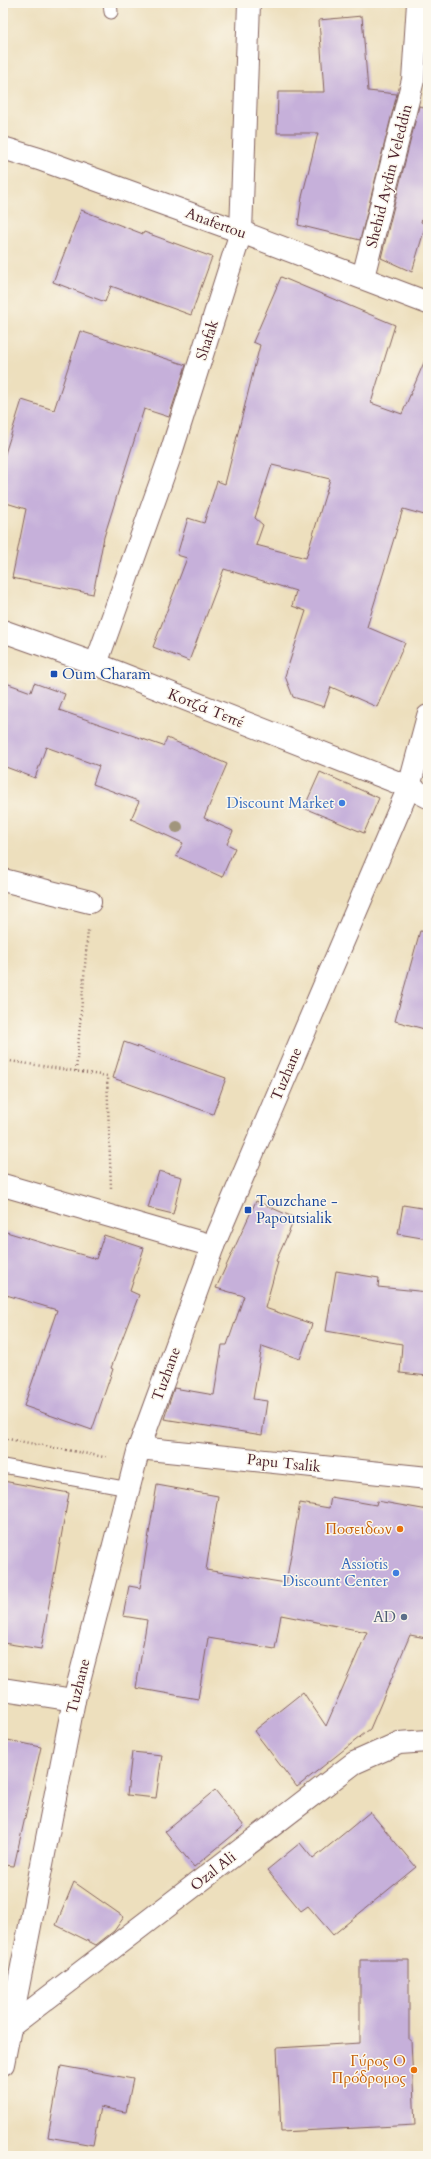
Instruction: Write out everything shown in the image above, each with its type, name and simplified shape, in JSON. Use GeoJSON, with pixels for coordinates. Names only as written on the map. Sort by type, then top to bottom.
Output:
{"type":"FeatureCollection","features":[{"type":"Feature","properties":{"kind":"street","name":"Shafak"},"geometry":{"type":"LineString","coordinates":[[96,664],[169,459],[241,232],[249,3]]}},
{"type":"Feature","properties":{"kind":"street","name":"Shehid Aydin Veleddin"},"geometry":{"type":"LineString","coordinates":[[363,278],[413,80],[418,3]]}},
{"type":"Feature","properties":{"kind":"street","name":"Anafertou"},"geometry":{"type":"LineString","coordinates":[[3,148],[40,159],[241,232],[428,303]]}},
{"type":"Feature","properties":{"kind":"street","name":"Κοτζά Τεπέ"},"geometry":{"type":"LineString","coordinates":[[3,631],[96,664],[408,787],[428,797]]}},
{"type":"Feature","properties":{"kind":"street","name":"Tuzhane"},"geometry":{"type":"LineString","coordinates":[[3,2064],[74,1700],[137,1456],[213,1246],[408,787],[428,716]]}},
{"type":"Feature","properties":{"kind":"street"},"geometry":{"type":"LineString","coordinates":[[3,880],[90,902]]}},
{"type":"Feature","properties":{"kind":"street"},"geometry":{"type":"LineString","coordinates":[[3,1185],[213,1246]]}},
{"type":"Feature","properties":{"kind":"street","name":"Papu Tsalik"},"geometry":{"type":"LineString","coordinates":[[137,1456],[428,1478]]}},
{"type":"Feature","properties":{"kind":"street"},"geometry":{"type":"LineString","coordinates":[[3,1689],[74,1700]]}},
{"type":"Feature","properties":{"kind":"street","name":"Ozal Ali"},"geometry":{"type":"LineString","coordinates":[[11,2026],[354,1763],[399,1743],[428,1741]]}},
{"type":"Feature","properties":{"kind":"lane"},"geometry":{"type":"LineString","coordinates":[[3,1466],[129,1489]]}},
{"type":"Feature","properties":{"kind":"path"},"geometry":{"type":"LineString","coordinates":[[76,1071],[90,902]]}},
{"type":"Feature","properties":{"kind":"path"},"geometry":{"type":"LineString","coordinates":[[3,1060],[107,1076],[112,1217]]}},
{"type":"Feature","properties":{"kind":"path"},"geometry":{"type":"LineString","coordinates":[[3,1438],[137,1456]]}},
{"type":"Feature","properties":{"kind":"building"},"geometry":{"type":"Polygon","coordinates":[[[362,16],[368,91],[397,94],[360,240],[298,225],[302,197],[318,133],[277,133],[278,92],[324,92],[319,20],[362,16]]]}},
{"type":"Feature","properties":{"kind":"building"},"geometry":{"type":"Polygon","coordinates":[[[419,106],[428,108],[428,202],[421,222],[426,224],[412,272],[381,258],[419,106]]]}},
{"type":"Feature","properties":{"kind":"building"},"geometry":{"type":"Polygon","coordinates":[[[81,210],[143,234],[144,232],[212,257],[191,315],[111,286],[105,302],[53,282],[81,210]]]}},
{"type":"Feature","properties":{"kind":"building"},"geometry":{"type":"Polygon","coordinates":[[[281,277],[395,325],[371,403],[402,414],[428,353],[428,516],[403,509],[367,627],[405,643],[377,707],[331,687],[324,707],[293,697],[285,676],[306,611],[292,606],[296,591],[224,569],[189,661],[153,647],[187,558],[177,555],[188,518],[204,523],[217,481],[225,484],[260,345],[253,342],[281,277]],[[272,465],[255,518],[263,525],[256,545],[306,558],[330,479],[272,465]]]}},
{"type":"Feature","properties":{"kind":"building"},"geometry":{"type":"Polygon","coordinates":[[[80,331],[186,365],[169,417],[144,409],[104,537],[93,594],[12,578],[26,509],[3,502],[3,460],[22,400],[54,410],[80,331]]]}},
{"type":"Feature","properties":{"kind":"building"},"geometry":{"type":"Polygon","coordinates":[[[3,682],[31,692],[34,683],[65,694],[59,710],[163,746],[167,738],[227,764],[204,818],[233,831],[227,844],[235,848],[222,877],[176,856],[183,843],[131,819],[139,801],[93,784],[99,766],[46,747],[35,778],[3,766],[3,682]]]}},
{"type":"Feature","properties":{"kind":"building","name":"Discount Market"},"geometry":{"type":"Polygon","coordinates":[[[320,772],[379,798],[364,833],[304,808],[320,772]]]}},
{"type":"Feature","properties":{"kind":"building"},"geometry":{"type":"Polygon","coordinates":[[[420,931],[428,932],[428,1030],[395,1021],[420,931]]]}},
{"type":"Feature","properties":{"kind":"building"},"geometry":{"type":"Polygon","coordinates":[[[124,1042],[226,1078],[213,1114],[113,1078],[124,1042]]]}},
{"type":"Feature","properties":{"kind":"building"},"geometry":{"type":"Polygon","coordinates":[[[159,1171],[182,1177],[173,1214],[148,1208],[159,1171]]]}},
{"type":"Feature","properties":{"kind":"building"},"geometry":{"type":"Polygon","coordinates":[[[256,1201],[295,1218],[276,1261],[278,1262],[265,1308],[312,1324],[300,1359],[262,1346],[253,1399],[267,1401],[262,1435],[164,1419],[174,1388],[214,1395],[222,1345],[227,1345],[244,1296],[216,1288],[256,1201]]]}},
{"type":"Feature","properties":{"kind":"building"},"geometry":{"type":"Polygon","coordinates":[[[403,1205],[428,1209],[428,1239],[398,1234],[403,1205]]]}},
{"type":"Feature","properties":{"kind":"building"},"geometry":{"type":"Polygon","coordinates":[[[3,1231],[96,1259],[104,1235],[144,1248],[130,1291],[139,1295],[111,1368],[113,1369],[92,1430],[24,1406],[57,1310],[3,1294],[3,1231]]]}},
{"type":"Feature","properties":{"kind":"building"},"geometry":{"type":"Polygon","coordinates":[[[336,1271],[379,1278],[378,1287],[428,1292],[428,1376],[400,1373],[402,1344],[326,1331],[336,1271]]]}},
{"type":"Feature","properties":{"kind":"building"},"geometry":{"type":"Polygon","coordinates":[[[3,1481],[69,1493],[41,1649],[3,1643],[3,1481]]]}},
{"type":"Feature","properties":{"kind":"building"},"geometry":{"type":"Polygon","coordinates":[[[157,1485],[218,1496],[206,1570],[286,1583],[300,1503],[329,1508],[331,1497],[376,1505],[377,1501],[428,1510],[428,1625],[426,1638],[410,1635],[370,1729],[297,1787],[254,1731],[303,1692],[326,1726],[367,1632],[281,1615],[275,1649],[208,1638],[198,1699],[136,1688],[147,1620],[123,1616],[129,1586],[140,1588],[157,1485]]]}},
{"type":"Feature","properties":{"kind":"building"},"geometry":{"type":"Polygon","coordinates":[[[3,1739],[41,1747],[14,1866],[3,1865],[3,1739]]]}},
{"type":"Feature","properties":{"kind":"building"},"geometry":{"type":"Polygon","coordinates":[[[132,1752],[162,1755],[156,1798],[127,1795],[132,1752]]]}},
{"type":"Feature","properties":{"kind":"building"},"geometry":{"type":"Polygon","coordinates":[[[215,1790],[244,1826],[194,1867],[165,1831],[215,1790]]]}},
{"type":"Feature","properties":{"kind":"building"},"geometry":{"type":"Polygon","coordinates":[[[370,1812],[416,1867],[333,1935],[308,1906],[301,1911],[267,1870],[300,1843],[313,1859],[370,1812]]]}},
{"type":"Feature","properties":{"kind":"building"},"geometry":{"type":"Polygon","coordinates":[[[74,1882],[124,1917],[114,1931],[96,1945],[56,1925],[74,1882]]]}},
{"type":"Feature","properties":{"kind":"building"},"geometry":{"type":"Polygon","coordinates":[[[360,1960],[409,1960],[409,2040],[411,2040],[415,2125],[281,2132],[277,2048],[360,2043],[360,1960]]]}},
{"type":"Feature","properties":{"kind":"building"},"geometry":{"type":"Polygon","coordinates":[[[61,2066],[133,2079],[126,2112],[100,2107],[93,2145],[48,2137],[61,2066]]]}},
{"type":"Feature","properties":{"kind":"place","name":"Oum Charam"},"geometry":{"type":"Point","coordinates":[54,674]}},
{"type":"Feature","properties":{"kind":"place","name":"Discount Market"},"geometry":{"type":"Point","coordinates":[342,803]}},
{"type":"Feature","properties":{"kind":"place","name":"Touzchane - Papoutsialik"},"geometry":{"type":"Point","coordinates":[248,1210]}},
{"type":"Feature","properties":{"kind":"place","name":"Ποσειδων"},"geometry":{"type":"Point","coordinates":[400,1529]}},
{"type":"Feature","properties":{"kind":"place","name":"Assiotis Discount Center"},"geometry":{"type":"Point","coordinates":[396,1573]}},
{"type":"Feature","properties":{"kind":"place","name":"AD"},"geometry":{"type":"Point","coordinates":[404,1617]}},
{"type":"Feature","properties":{"kind":"place","name":"Γύρος Ο Πρόδρομος"},"geometry":{"type":"Point","coordinates":[414,2070]}}]}
